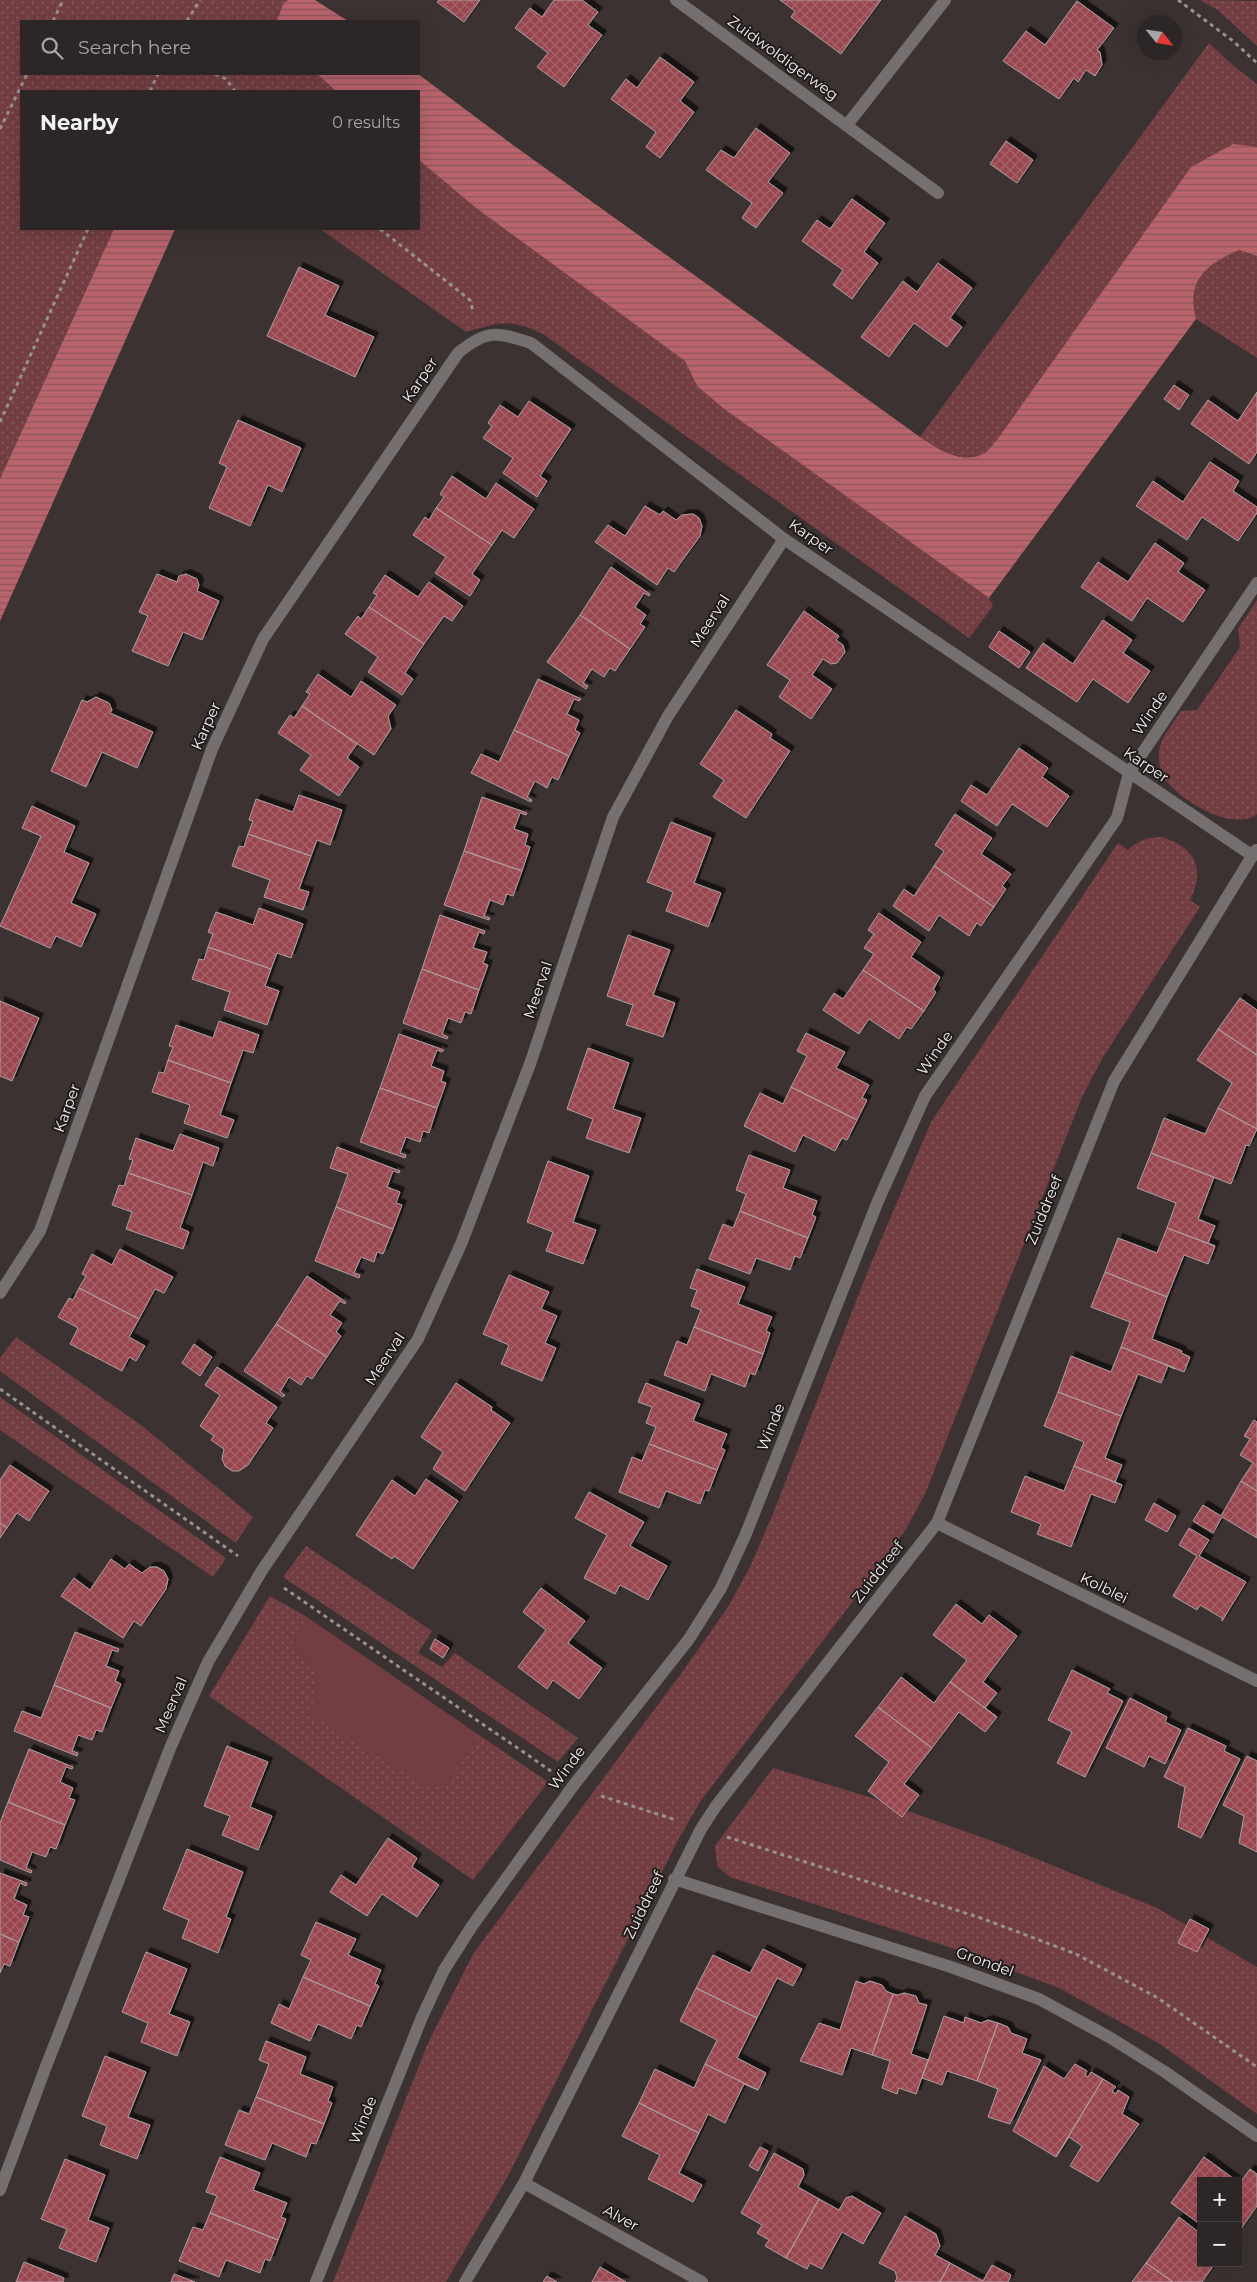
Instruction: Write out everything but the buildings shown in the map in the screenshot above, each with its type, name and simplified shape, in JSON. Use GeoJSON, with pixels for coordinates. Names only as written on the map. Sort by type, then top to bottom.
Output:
{"type":"FeatureCollection","features":[{"type":"Feature","properties":{"kind":"street","name":"Zuidwoldigerweg"},"geometry":{"type":"LineString","coordinates":[[676,0],[938,193]]}},
{"type":"Feature","properties":{"kind":"street"},"geometry":{"type":"LineString","coordinates":[[847,125],[945,0]]}},
{"type":"Feature","properties":{"kind":"street","name":"Karper"},"geometry":{"type":"LineString","coordinates":[[0,1293],[40,1231],[212,749],[263,639],[458,353],[480,336],[503,334],[531,343],[784,539],[1129,773],[1255,853]]}},
{"type":"Feature","properties":{"kind":"street","name":"Meerval"},"geometry":{"type":"LineString","coordinates":[[0,2190],[171,1746],[208,1662],[261,1572],[418,1339],[461,1244],[530,1064],[613,816],[668,716],[784,539]]}},
{"type":"Feature","properties":{"kind":"street","name":"Winde"},"geometry":{"type":"LineString","coordinates":[[316,2282],[422,2017],[444,1970],[472,1926],[573,1786],[689,1639],[721,1588],[745,1536],[878,1201],[925,1096],[1117,818],[1129,773],[1257,583]]}},
{"type":"Feature","properties":{"kind":"street","name":"Zuiddreef"},"geometry":{"type":"LineString","coordinates":[[464,2282],[524,2183],[674,1879],[716,1806],[937,1523],[1114,1081],[1255,853]]}},
{"type":"Feature","properties":{"kind":"street","name":"Kolblei"},"geometry":{"type":"LineString","coordinates":[[937,1523],[1257,1681]]}},
{"type":"Feature","properties":{"kind":"street","name":"Grondel"},"geometry":{"type":"LineString","coordinates":[[674,1879],[951,1967],[1039,1999],[1109,2037],[1165,2072],[1257,2136]]}},
{"type":"Feature","properties":{"kind":"street","name":"Alver"},"geometry":{"type":"LineString","coordinates":[[524,2183],[702,2282]]}},
{"type":"Feature","properties":{"kind":"path"},"geometry":{"type":"LineString","coordinates":[[53,20],[63,0]]}},
{"type":"Feature","properties":{"kind":"path"},"geometry":{"type":"LineString","coordinates":[[188,20],[200,0]]}},
{"type":"Feature","properties":{"kind":"path"},"geometry":{"type":"LineString","coordinates":[[1178,0],[1233,41],[1257,63]]}},
{"type":"Feature","properties":{"kind":"path"},"geometry":{"type":"LineString","coordinates":[[0,129],[27,75]]}},
{"type":"Feature","properties":{"kind":"path"},"geometry":{"type":"LineString","coordinates":[[150,90],[158,75]]}},
{"type":"Feature","properties":{"kind":"path"},"geometry":{"type":"LineString","coordinates":[[217,75],[226,79],[234,90]]}},
{"type":"Feature","properties":{"kind":"path"},"geometry":{"type":"LineString","coordinates":[[0,422],[88,230]]}},
{"type":"Feature","properties":{"kind":"path"},"geometry":{"type":"LineString","coordinates":[[381,230],[470,300],[480,336]]}},
{"type":"Feature","properties":{"kind":"shaded area"},"geometry":{"type":"Polygon","coordinates":[[[0,0],[288,0],[283,4],[277,20],[20,20],[20,75],[318,75],[335,90],[20,90],[20,230],[114,230],[0,479],[0,0]]]}},
{"type":"Feature","properties":{"kind":"shaded area"},"geometry":{"type":"Polygon","coordinates":[[[288,0],[315,0],[346,20],[277,20],[283,4],[288,0]]]}},
{"type":"Feature","properties":{"kind":"shaded area"},"geometry":{"type":"Polygon","coordinates":[[[1200,0],[1257,1],[1257,46],[1218,10],[1200,0]]]}},
{"type":"Feature","properties":{"kind":"shaded area"},"geometry":{"type":"Polygon","coordinates":[[[1209,43],[1257,84],[1257,147],[1233,145],[987,452],[975,457],[958,456],[942,450],[920,437],[1209,43]]]}},
{"type":"Feature","properties":{"kind":"shaded area"},"geometry":{"type":"Polygon","coordinates":[[[318,75],[419,75],[513,145],[920,437],[950,454],[966,458],[985,453],[997,440],[1191,167],[1233,144],[1257,147],[1257,256],[1239,250],[1208,268],[1201,276],[1194,294],[1196,319],[989,598],[723,408],[697,386],[685,361],[476,208],[420,161],[420,90],[335,90],[318,75]]]}},
{"type":"Feature","properties":{"kind":"shaded area"},"geometry":{"type":"Polygon","coordinates":[[[420,161],[476,208],[685,361],[697,386],[989,598],[993,606],[969,638],[543,334],[522,326],[505,323],[466,332],[321,230],[420,230],[420,161]]]}},
{"type":"Feature","properties":{"kind":"shaded area"},"geometry":{"type":"Polygon","coordinates":[[[114,230],[175,230],[0,621],[0,479],[114,230]]]}},
{"type":"Feature","properties":{"kind":"shaded area"},"geometry":{"type":"Polygon","coordinates":[[[1239,250],[1257,256],[1257,358],[1196,319],[1194,294],[1201,276],[1208,268],[1239,250]]]}},
{"type":"Feature","properties":{"kind":"shaded area"},"geometry":{"type":"Polygon","coordinates":[[[1257,600],[1257,814],[1246,819],[1234,819],[1206,811],[1181,795],[1164,778],[1159,762],[1159,752],[1165,736],[1181,711],[1197,710],[1240,647],[1238,629],[1257,600]]]}},
{"type":"Feature","properties":{"kind":"shaded area"},"geometry":{"type":"Polygon","coordinates":[[[1162,837],[1173,841],[1190,853],[1197,869],[1197,878],[1190,900],[1200,907],[1103,1057],[1082,1097],[925,1494],[906,1529],[700,1802],[678,1840],[508,2176],[446,2282],[333,2282],[428,2043],[473,1954],[683,1671],[728,1607],[751,1565],[867,1273],[931,1122],[1118,843],[1128,850],[1144,840],[1162,837]]]}},
{"type":"Feature","properties":{"kind":"shaded area"},"geometry":{"type":"Polygon","coordinates":[[[16,1337],[141,1425],[253,1517],[236,1543],[0,1371],[0,1358],[16,1337]]]}},
{"type":"Feature","properties":{"kind":"shaded area"},"geometry":{"type":"Polygon","coordinates":[[[0,1397],[226,1558],[213,1577],[0,1430],[0,1397]]]}},
{"type":"Feature","properties":{"kind":"shaded area"},"geometry":{"type":"Polygon","coordinates":[[[306,1546],[432,1631],[418,1653],[442,1667],[455,1653],[578,1738],[558,1762],[283,1577],[306,1546]]]}},
{"type":"Feature","properties":{"kind":"shaded area"},"geometry":{"type":"Polygon","coordinates":[[[270,1596],[307,1617],[292,1645],[317,1671],[446,1785],[479,1735],[548,1782],[473,1880],[209,1696],[270,1596]]]}},
{"type":"Feature","properties":{"kind":"shaded area"},"geometry":{"type":"Polygon","coordinates":[[[307,1617],[479,1735],[446,1785],[429,1788],[311,1715],[317,1671],[292,1645],[307,1617]]]}},
{"type":"Feature","properties":{"kind":"shaded area"},"geometry":{"type":"Polygon","coordinates":[[[773,1768],[866,1796],[995,1842],[1157,1908],[1257,1967],[1257,2114],[1160,2044],[1059,1988],[955,1949],[730,1877],[717,1866],[715,1846],[773,1768]]]}}]}
